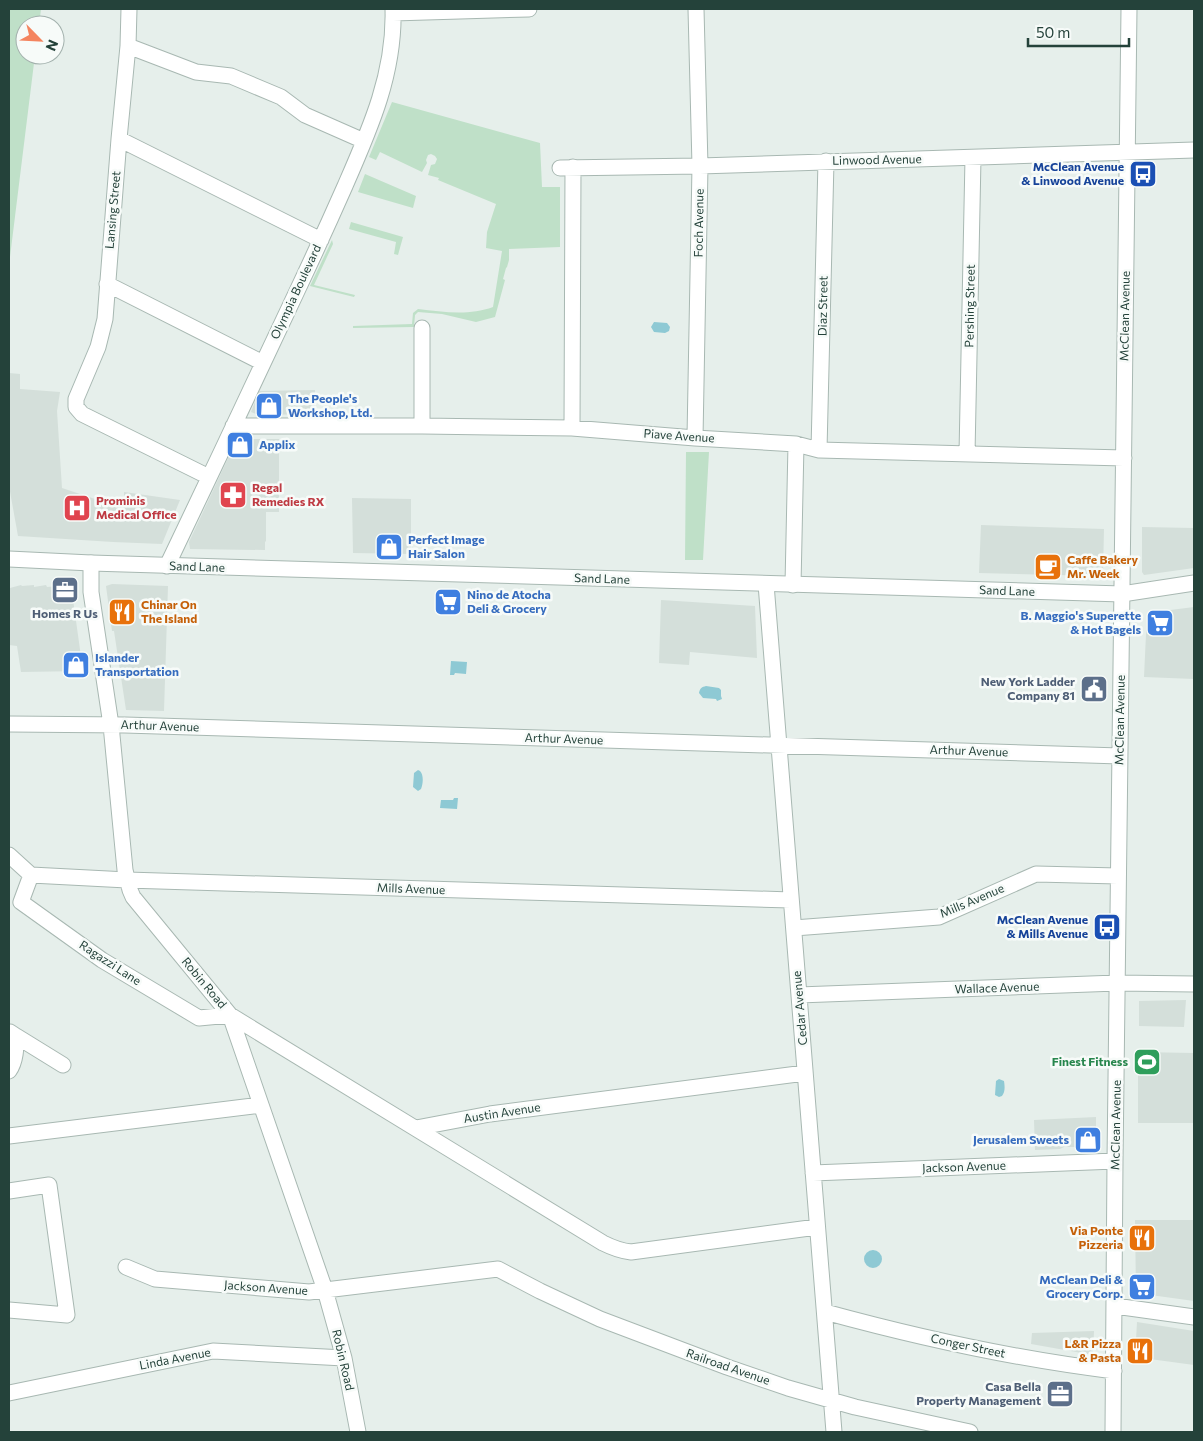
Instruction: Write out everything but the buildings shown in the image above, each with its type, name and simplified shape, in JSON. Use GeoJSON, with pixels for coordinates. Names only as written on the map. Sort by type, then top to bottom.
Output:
{"type":"FeatureCollection","features":[{"type":"Feature","properties":{"kind":"street","name":"Lansing Street"},"geometry":{"type":"LineString","coordinates":[[129,9],[128,46],[105,319],[98,348],[76,399],[76,407],[82,414],[209,477]]}},
{"type":"Feature","properties":{"kind":"street"},"geometry":{"type":"LineString","coordinates":[[393,11],[530,9]]}},
{"type":"Feature","properties":{"kind":"street","name":"Foch Avenue"},"geometry":{"type":"LineString","coordinates":[[695,438],[700,166],[696,9]]}},
{"type":"Feature","properties":{"kind":"street","name":"McClean Avenue"},"geometry":{"type":"LineString","coordinates":[[1113,1432],[1129,9]]}},
{"type":"Feature","properties":{"kind":"street","name":"Olympia Boulevard"},"geometry":{"type":"LineString","coordinates":[[167,566],[321,240],[378,107],[385,83],[393,11]]}},
{"type":"Feature","properties":{"kind":"street"},"geometry":{"type":"LineString","coordinates":[[128,46],[196,72],[231,76],[281,97],[305,115],[364,141]]}},
{"type":"Feature","properties":{"kind":"street"},"geometry":{"type":"LineString","coordinates":[[119,139],[321,240]]}},
{"type":"Feature","properties":{"kind":"street","name":"Linwood Avenue"},"geometry":{"type":"LineString","coordinates":[[572,428],[566,167],[700,166],[1194,150]]}},
{"type":"Feature","properties":{"kind":"street","name":"Pershing Street"},"geometry":{"type":"LineString","coordinates":[[967,454],[973,158]]}},
{"type":"Feature","properties":{"kind":"street","name":"Diaz Street"},"geometry":{"type":"LineString","coordinates":[[819,450],[826,162]]}},
{"type":"Feature","properties":{"kind":"street"},"geometry":{"type":"LineString","coordinates":[[107,284],[263,363]]}},
{"type":"Feature","properties":{"kind":"street"},"geometry":{"type":"LineString","coordinates":[[422,328],[422,426]]}},
{"type":"Feature","properties":{"kind":"street","name":"Piave Avenue"},"geometry":{"type":"LineString","coordinates":[[233,426],[572,428],[796,444],[819,450],[1124,458]]}},
{"type":"Feature","properties":{"kind":"street"},"geometry":{"type":"LineString","coordinates":[[793,585],[796,444]]}},
{"type":"Feature","properties":{"kind":"street","name":"Sand Lane"},"geometry":{"type":"LineString","coordinates":[[9,559],[167,566],[1122,594],[1194,583]]}},
{"type":"Feature","properties":{"kind":"street","name":"Robin Road"},"geometry":{"type":"LineString","coordinates":[[91,563],[91,592],[111,725],[127,880],[133,897],[230,1014],[325,1290],[344,1358],[358,1432]]}},
{"type":"Feature","properties":{"kind":"street","name":"Cedar Avenue"},"geometry":{"type":"LineString","coordinates":[[766,584],[834,1432]]}},
{"type":"Feature","properties":{"kind":"street","name":"Arthur Avenue"},"geometry":{"type":"LineString","coordinates":[[9,724],[111,725],[1120,756]]}},
{"type":"Feature","properties":{"kind":"street"},"geometry":{"type":"LineString","coordinates":[[9,855],[31,876]]}},
{"type":"Feature","properties":{"kind":"street","name":"Mills Avenue"},"geometry":{"type":"LineString","coordinates":[[794,928],[939,917],[1036,874],[1118,876]]}},
{"type":"Feature","properties":{"kind":"street","name":"Mills Avenue"},"geometry":{"type":"LineString","coordinates":[[31,876],[791,900]]}},
{"type":"Feature","properties":{"kind":"street","name":"Ragazzi Lane"},"geometry":{"type":"LineString","coordinates":[[31,876],[21,902],[102,960],[199,1018],[230,1014]]}},
{"type":"Feature","properties":{"kind":"street","name":"Wallace Avenue"},"geometry":{"type":"LineString","coordinates":[[799,995],[1117,983],[1194,984]]}},
{"type":"Feature","properties":{"kind":"street"},"geometry":{"type":"LineString","coordinates":[[230,1014],[603,1243],[622,1251],[631,1252],[817,1227]]}},
{"type":"Feature","properties":{"kind":"street"},"geometry":{"type":"LineString","coordinates":[[12,1033],[64,1065]]}},
{"type":"Feature","properties":{"kind":"street"},"geometry":{"type":"LineString","coordinates":[[9,1071],[15,1056],[12,1033]]}},
{"type":"Feature","properties":{"kind":"street","name":"Austin Avenue"},"geometry":{"type":"LineString","coordinates":[[416,1128],[490,1114],[805,1073]]}},
{"type":"Feature","properties":{"kind":"street"},"geometry":{"type":"LineString","coordinates":[[9,1136],[261,1106]]}},
{"type":"Feature","properties":{"kind":"street","name":"Jackson Avenue"},"geometry":{"type":"LineString","coordinates":[[813,1173],[1115,1161]]}},
{"type":"Feature","properties":{"kind":"street"},"geometry":{"type":"LineString","coordinates":[[9,1191],[49,1186],[67,1315],[9,1310]]}},
{"type":"Feature","properties":{"kind":"street","name":"Jackson Avenue"},"geometry":{"type":"LineString","coordinates":[[126,1267],[156,1278],[309,1292],[498,1270]]}},
{"type":"Feature","properties":{"kind":"street","name":"Railroad Avenue"},"geometry":{"type":"LineString","coordinates":[[498,1270],[600,1319],[650,1339],[788,1388],[871,1411],[970,1432]]}},
{"type":"Feature","properties":{"kind":"street"},"geometry":{"type":"LineString","coordinates":[[1115,1306],[1194,1317]]}},
{"type":"Feature","properties":{"kind":"street","name":"Conger Street"},"geometry":{"type":"LineString","coordinates":[[825,1312],[926,1337],[1033,1360],[1114,1372]]}},
{"type":"Feature","properties":{"kind":"street","name":"Linda Avenue"},"geometry":{"type":"LineString","coordinates":[[9,1393],[213,1351],[344,1358]]}},
{"type":"Feature","properties":{"kind":"shaded area"},"geometry":{"type":"Polygon","coordinates":[[[9,373],[20,374],[20,389],[60,392],[57,411],[62,488],[110,504],[124,504],[124,492],[180,500],[162,544],[18,536],[9,486],[9,373]]]}},
{"type":"Feature","properties":{"kind":"shaded area"},"geometry":{"type":"Polygon","coordinates":[[[315,390],[315,414],[259,415],[251,412],[259,391],[315,390]]]}},
{"type":"Feature","properties":{"kind":"shaded area"},"geometry":{"type":"Polygon","coordinates":[[[237,439],[279,439],[279,512],[266,512],[265,550],[190,549],[189,542],[237,439]]]}},
{"type":"Feature","properties":{"kind":"shaded area"},"geometry":{"type":"Polygon","coordinates":[[[352,498],[411,499],[411,554],[353,553],[352,498]]]}},
{"type":"Feature","properties":{"kind":"shaded area"},"geometry":{"type":"Polygon","coordinates":[[[981,525],[1104,529],[1103,572],[1099,576],[979,573],[981,525]]]}},
{"type":"Feature","properties":{"kind":"shaded area"},"geometry":{"type":"Polygon","coordinates":[[[1142,527],[1194,528],[1194,568],[1144,575],[1142,572],[1142,527]]]}},
{"type":"Feature","properties":{"kind":"shaded area"},"geometry":{"type":"Polygon","coordinates":[[[112,584],[168,586],[164,711],[126,710],[106,586],[112,584]]]}},
{"type":"Feature","properties":{"kind":"shaded area"},"geometry":{"type":"Polygon","coordinates":[[[21,585],[34,585],[34,587],[46,585],[47,587],[71,585],[83,671],[21,672],[17,646],[9,645],[9,586],[10,588],[21,585]]]}},
{"type":"Feature","properties":{"kind":"shaded area"},"geometry":{"type":"Polygon","coordinates":[[[661,600],[755,606],[757,658],[690,652],[689,665],[659,663],[661,600]]]}},
{"type":"Feature","properties":{"kind":"shaded area"},"geometry":{"type":"Polygon","coordinates":[[[1194,607],[1194,679],[1144,677],[1147,613],[1194,607]]]}},
{"type":"Feature","properties":{"kind":"shaded area"},"geometry":{"type":"Polygon","coordinates":[[[1186,1000],[1184,1027],[1139,1026],[1139,1001],[1186,1000]]]}},
{"type":"Feature","properties":{"kind":"shaded area"},"geometry":{"type":"Polygon","coordinates":[[[1138,1052],[1194,1053],[1194,1123],[1138,1123],[1138,1052]]]}},
{"type":"Feature","properties":{"kind":"shaded area"},"geometry":{"type":"Polygon","coordinates":[[[1096,1117],[1096,1147],[1064,1147],[1060,1149],[1035,1150],[1034,1120],[1096,1117]]]}},
{"type":"Feature","properties":{"kind":"shaded area"},"geometry":{"type":"Polygon","coordinates":[[[1135,1220],[1194,1220],[1194,1301],[1136,1293],[1135,1220]]]}},
{"type":"Feature","properties":{"kind":"shaded area"},"geometry":{"type":"Polygon","coordinates":[[[1137,1322],[1194,1331],[1194,1365],[1135,1357],[1137,1322]]]}},
{"type":"Feature","properties":{"kind":"shaded area"},"geometry":{"type":"Polygon","coordinates":[[[1094,1331],[1093,1355],[1031,1344],[1032,1333],[1094,1331]]]}},
{"type":"Feature","properties":{"kind":"green space"},"geometry":{"type":"Polygon","coordinates":[[[9,9],[41,9],[40,15],[15,15],[15,65],[34,65],[9,265],[9,9]]]}},
{"type":"Feature","properties":{"kind":"green space"},"geometry":{"type":"Polygon","coordinates":[[[392,102],[540,143],[542,187],[560,187],[560,247],[509,249],[509,260],[503,279],[505,280],[495,317],[476,322],[442,314],[418,312],[415,315],[414,327],[353,328],[353,326],[412,324],[413,313],[418,309],[446,312],[475,312],[493,307],[502,251],[486,248],[487,232],[496,204],[438,180],[439,178],[428,175],[431,165],[435,164],[437,159],[431,154],[428,155],[427,163],[422,172],[380,152],[376,160],[369,157],[392,102]]]}},
{"type":"Feature","properties":{"kind":"green space"},"geometry":{"type":"Polygon","coordinates":[[[365,174],[416,196],[413,208],[358,192],[365,174]]]}},
{"type":"Feature","properties":{"kind":"green space"},"geometry":{"type":"Polygon","coordinates":[[[351,222],[403,237],[398,255],[394,254],[396,242],[349,229],[351,222]]]}},
{"type":"Feature","properties":{"kind":"green space"},"geometry":{"type":"Polygon","coordinates":[[[332,240],[333,244],[314,285],[355,295],[354,297],[310,286],[332,240]]]}},
{"type":"Feature","properties":{"kind":"green space"},"geometry":{"type":"Polygon","coordinates":[[[686,452],[709,452],[703,560],[685,560],[686,452]]]}},
{"type":"Feature","properties":{"kind":"water"},"geometry":{"type":"Polygon","coordinates":[[[654,322],[667,323],[670,327],[669,331],[665,333],[654,332],[651,327],[654,322]]]}},
{"type":"Feature","properties":{"kind":"water"},"geometry":{"type":"Polygon","coordinates":[[[451,661],[467,662],[466,674],[455,673],[450,675],[451,661]]]}},
{"type":"Feature","properties":{"kind":"water"},"geometry":{"type":"Polygon","coordinates":[[[706,686],[719,688],[722,699],[717,701],[716,699],[703,698],[699,691],[706,686]]]}},
{"type":"Feature","properties":{"kind":"water"},"geometry":{"type":"Polygon","coordinates":[[[418,770],[423,780],[421,789],[418,791],[413,787],[414,773],[418,770]]]}},
{"type":"Feature","properties":{"kind":"water"},"geometry":{"type":"Polygon","coordinates":[[[458,798],[457,809],[440,808],[441,800],[453,800],[458,798]]]}},
{"type":"Feature","properties":{"kind":"water"},"geometry":{"type":"Polygon","coordinates":[[[999,1079],[1004,1081],[1005,1087],[1002,1096],[999,1097],[995,1095],[996,1081],[999,1079]]]}},
{"type":"Feature","properties":{"kind":"water"},"geometry":{"type":"Polygon","coordinates":[[[873,1250],[879,1253],[882,1259],[879,1265],[873,1268],[867,1265],[864,1259],[867,1253],[873,1250]]]}},
{"type":"Feature","properties":{"kind":"place","name":"McClean Avenue & Linwood Avenue"},"geometry":{"type":"Point","coordinates":[1143,174]}},
{"type":"Feature","properties":{"kind":"place","name":"The People's Workshop, Ltd."},"geometry":{"type":"Point","coordinates":[269,406]}},
{"type":"Feature","properties":{"kind":"place","name":"Applix"},"geometry":{"type":"Point","coordinates":[240,445]}},
{"type":"Feature","properties":{"kind":"place","name":"Regal Remedies RX"},"geometry":{"type":"Point","coordinates":[233,495]}},
{"type":"Feature","properties":{"kind":"place","name":"Prominis Medical Office"},"geometry":{"type":"Point","coordinates":[77,508]}},
{"type":"Feature","properties":{"kind":"place","name":"Perfect Image Hair Salon"},"geometry":{"type":"Point","coordinates":[389,547]}},
{"type":"Feature","properties":{"kind":"place","name":"Caffe Bakery Mr. Week"},"geometry":{"type":"Point","coordinates":[1048,567]}},
{"type":"Feature","properties":{"kind":"place","name":"Homes R Us"},"geometry":{"type":"Point","coordinates":[65,590]}},
{"type":"Feature","properties":{"kind":"place","name":"Nino de Atocha Deli & Grocery"},"geometry":{"type":"Point","coordinates":[448,602]}},
{"type":"Feature","properties":{"kind":"place","name":"Chinar On The Island"},"geometry":{"type":"Point","coordinates":[122,612]}},
{"type":"Feature","properties":{"kind":"place","name":"B. Maggio's Superette & Hot Bagels"},"geometry":{"type":"Point","coordinates":[1160,623]}},
{"type":"Feature","properties":{"kind":"place","name":"Islander Transportation"},"geometry":{"type":"Point","coordinates":[76,665]}},
{"type":"Feature","properties":{"kind":"place","name":"New York Ladder Company 81"},"geometry":{"type":"Point","coordinates":[1094,689]}},
{"type":"Feature","properties":{"kind":"place","name":"McClean Avenue & Mills Avenue"},"geometry":{"type":"Point","coordinates":[1107,927]}},
{"type":"Feature","properties":{"kind":"place","name":"Finest Fitness"},"geometry":{"type":"Point","coordinates":[1147,1062]}},
{"type":"Feature","properties":{"kind":"place","name":"Jerusalem Sweets"},"geometry":{"type":"Point","coordinates":[1088,1140]}},
{"type":"Feature","properties":{"kind":"place","name":"Via Ponte Pizzeria"},"geometry":{"type":"Point","coordinates":[1142,1238]}},
{"type":"Feature","properties":{"kind":"place","name":"McClean Deli & Grocery Corp."},"geometry":{"type":"Point","coordinates":[1142,1287]}},
{"type":"Feature","properties":{"kind":"place","name":"L&R Pizza & Pasta"},"geometry":{"type":"Point","coordinates":[1140,1351]}},
{"type":"Feature","properties":{"kind":"place","name":"Casa Bella Property Management"},"geometry":{"type":"Point","coordinates":[1060,1394]}}]}
